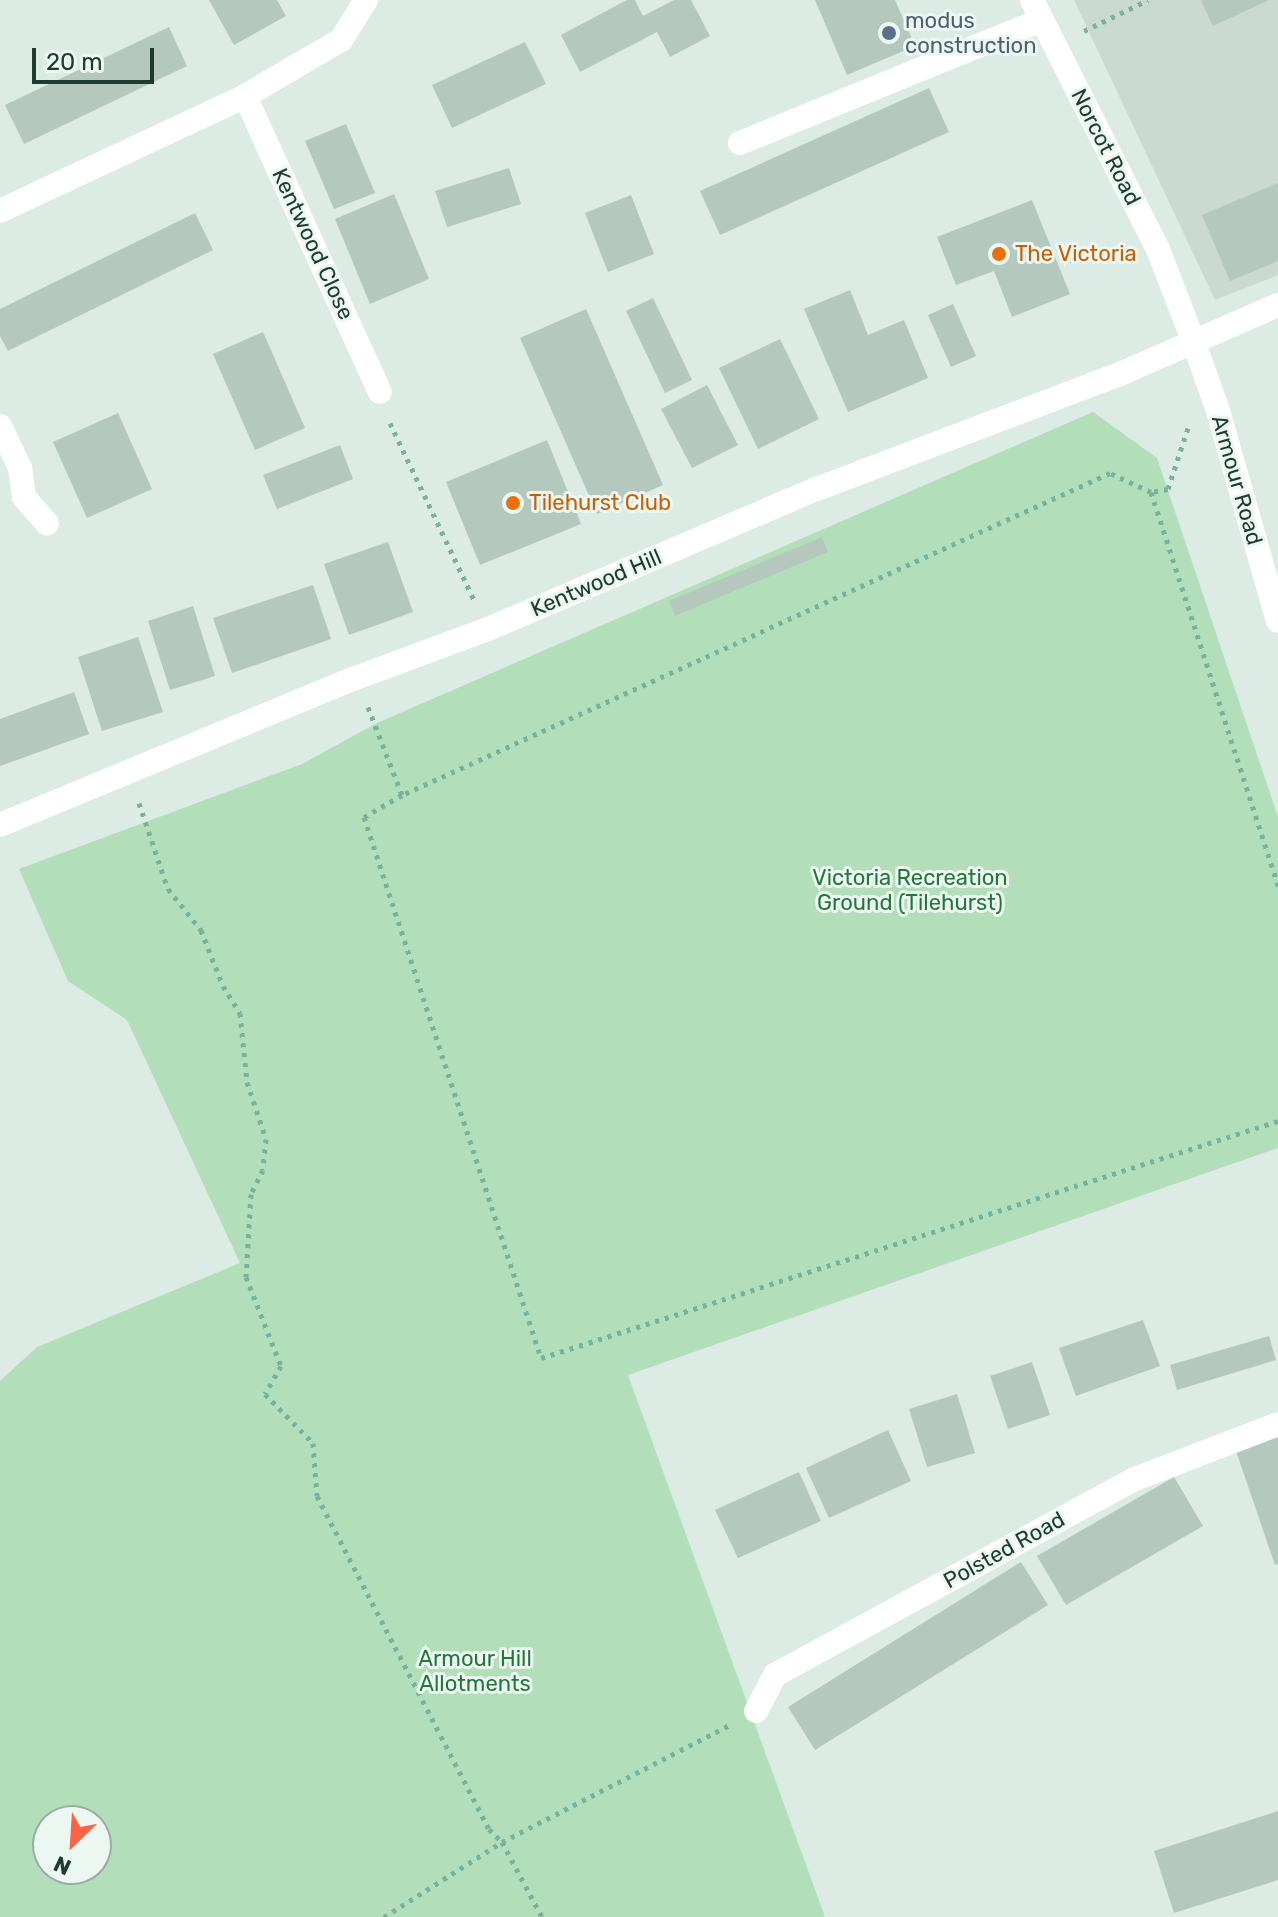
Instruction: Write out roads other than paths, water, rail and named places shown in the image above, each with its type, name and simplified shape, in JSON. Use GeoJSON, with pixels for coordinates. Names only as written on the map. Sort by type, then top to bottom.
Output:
{"type":"FeatureCollection","features":[{"type":"Feature","properties":{"kind":"street"},"geometry":{"type":"LineString","coordinates":[[0,211],[245,96],[341,40],[366,0]]}},
{"type":"Feature","properties":{"kind":"street"},"geometry":{"type":"LineString","coordinates":[[740,143],[1037,10]]}},
{"type":"Feature","properties":{"kind":"street","name":"Norcot Road"},"geometry":{"type":"LineString","coordinates":[[1037,10],[1158,249],[1193,340]]}},
{"type":"Feature","properties":{"kind":"street","name":"Kentwood Close"},"geometry":{"type":"LineString","coordinates":[[245,96],[380,392]]}},
{"type":"Feature","properties":{"kind":"street","name":"Kentwood Hill"},"geometry":{"type":"LineString","coordinates":[[0,825],[353,679],[488,629],[817,489],[1120,374],[1278,305]]}},
{"type":"Feature","properties":{"kind":"street","name":"Armour Road"},"geometry":{"type":"LineString","coordinates":[[1193,340],[1219,414],[1278,621]]}},
{"type":"Feature","properties":{"kind":"street"},"geometry":{"type":"LineString","coordinates":[[0,426],[20,468],[24,497],[47,523]]}},
{"type":"Feature","properties":{"kind":"street","name":"Polsted Road"},"geometry":{"type":"LineString","coordinates":[[756,1711],[775,1675],[1135,1479],[1278,1424]]}},
{"type":"Feature","properties":{"kind":"place","name":"modus construction"},"geometry":{"type":"Point","coordinates":[889,33]}},
{"type":"Feature","properties":{"kind":"place","name":"The Victoria"},"geometry":{"type":"Point","coordinates":[999,254]}},
{"type":"Feature","properties":{"kind":"place","name":"Tilehurst Club"},"geometry":{"type":"Point","coordinates":[513,503]}},
{"type":"Feature","properties":{"kind":"park label","name":"Victoria Recreation Ground (Tilehurst)"},"geometry":{"type":"Point","coordinates":[910,890]}},
{"type":"Feature","properties":{"kind":"park label","name":"Armour Hill Allotments"},"geometry":{"type":"Point","coordinates":[475,1670]}}]}
